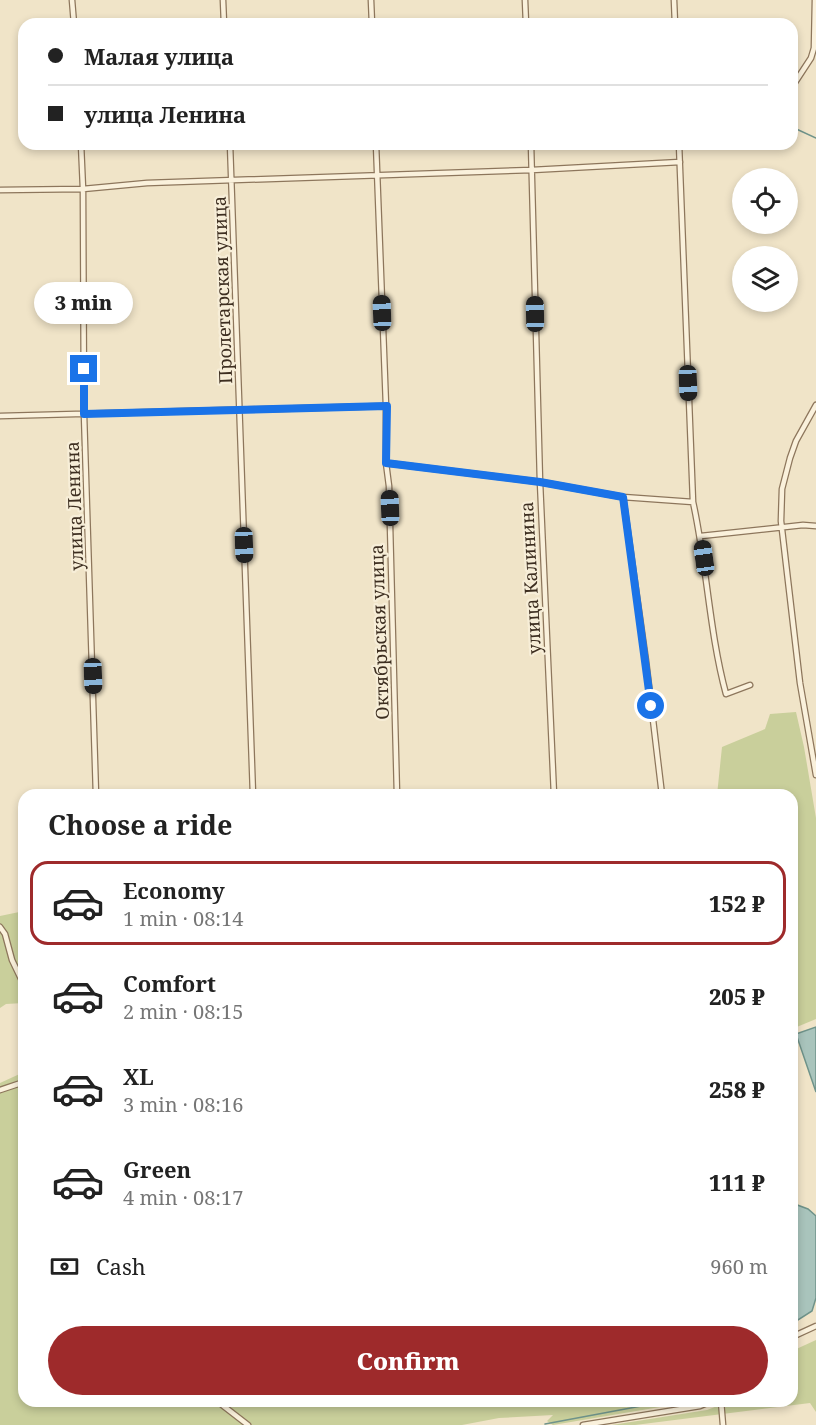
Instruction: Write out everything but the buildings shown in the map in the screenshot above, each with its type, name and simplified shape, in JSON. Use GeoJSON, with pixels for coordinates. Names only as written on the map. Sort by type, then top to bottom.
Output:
{"type":"FeatureCollection","features":[{"type":"Feature","properties":{"kind":"street"},"geometry":{"type":"LineString","coordinates":[[72,0],[74,18]]}},
{"type":"Feature","properties":{"kind":"street"},"geometry":{"type":"LineString","coordinates":[[223,0],[224,18]]}},
{"type":"Feature","properties":{"kind":"street"},"geometry":{"type":"LineString","coordinates":[[371,0],[372,18]]}},
{"type":"Feature","properties":{"kind":"street"},"geometry":{"type":"LineString","coordinates":[[525,0],[526,18]]}},
{"type":"Feature","properties":{"kind":"street"},"geometry":{"type":"LineString","coordinates":[[674,0],[675,18]]}},
{"type":"Feature","properties":{"kind":"street"},"geometry":{"type":"LineString","coordinates":[[798,78],[811,58],[814,48],[815,0]]}},
{"type":"Feature","properties":{"kind":"street","name":"улица Ленина"},"geometry":{"type":"LineString","coordinates":[[81,150],[84,414],[96,789]]}},
{"type":"Feature","properties":{"kind":"street","name":"Пролетарская улица"},"geometry":{"type":"LineString","coordinates":[[230,150],[253,789]]}},
{"type":"Feature","properties":{"kind":"street","name":"Октябрьская улица"},"geometry":{"type":"LineString","coordinates":[[376,150],[387,406],[386,463],[389,486],[398,789]]}},
{"type":"Feature","properties":{"kind":"street","name":"улица Калинина"},"geometry":{"type":"LineString","coordinates":[[531,150],[540,482],[554,789]]}},
{"type":"Feature","properties":{"kind":"street"},"geometry":{"type":"LineString","coordinates":[[679,150],[693,502],[701,536],[718,665],[726,694],[750,685]]}},
{"type":"Feature","properties":{"kind":"street"},"geometry":{"type":"LineString","coordinates":[[0,190],[83,189],[231,179],[532,170],[680,162]]}},
{"type":"Feature","properties":{"kind":"street"},"geometry":{"type":"LineString","coordinates":[[816,405],[796,441],[790,458],[782,489],[781,527],[800,684],[816,775]]}},
{"type":"Feature","properties":{"kind":"street"},"geometry":{"type":"LineString","coordinates":[[0,416],[387,406]]}},
{"type":"Feature","properties":{"kind":"street"},"geometry":{"type":"LineString","coordinates":[[386,463],[540,482],[623,497],[693,502]]}},
{"type":"Feature","properties":{"kind":"street"},"geometry":{"type":"LineString","coordinates":[[623,497],[661,789]]}},
{"type":"Feature","properties":{"kind":"street"},"geometry":{"type":"LineString","coordinates":[[701,536],[803,525],[816,526]]}},
{"type":"Feature","properties":{"kind":"street"},"geometry":{"type":"LineString","coordinates":[[0,927],[18,972]]}},
{"type":"Feature","properties":{"kind":"street"},"geometry":{"type":"LineString","coordinates":[[0,1090],[18,1084]]}},
{"type":"Feature","properties":{"kind":"street"},"geometry":{"type":"LineString","coordinates":[[798,1334],[816,1326]]}},
{"type":"Feature","properties":{"kind":"street"},"geometry":{"type":"LineString","coordinates":[[225,1407],[248,1425]]}},
{"type":"Feature","properties":{"kind":"street"},"geometry":{"type":"LineString","coordinates":[[583,1425],[694,1407]]}},
{"type":"Feature","properties":{"kind":"street"},"geometry":{"type":"LineString","coordinates":[[722,1407],[723,1425]]}},
{"type":"Feature","properties":{"kind":"green space"},"geometry":{"type":"Polygon","coordinates":[[[796,712],[816,818],[816,1019],[798,1026],[798,789],[718,789],[722,747],[765,729],[770,714],[796,712]]]}},
{"type":"Feature","properties":{"kind":"green space"},"geometry":{"type":"Polygon","coordinates":[[[18,912],[18,1003],[6,1004],[0,1008],[0,916],[18,912]]]}},
{"type":"Feature","properties":{"kind":"green space"},"geometry":{"type":"Polygon","coordinates":[[[18,1075],[18,1407],[660,1407],[553,1425],[547,1421],[553,1415],[499,1418],[462,1425],[0,1425],[0,1083],[18,1075]]]}},
{"type":"Feature","properties":{"kind":"green space"},"geometry":{"type":"Polygon","coordinates":[[[816,1340],[816,1412],[810,1403],[798,1405],[798,1348],[816,1340]]]}},
{"type":"Feature","properties":{"kind":"green space"},"geometry":{"type":"Polygon","coordinates":[[[715,1407],[778,1407],[635,1425],[612,1425],[715,1407]]]}},
{"type":"Feature","properties":{"kind":"water"},"geometry":{"type":"Polygon","coordinates":[[[816,1027],[816,1092],[798,1040],[798,1033],[816,1027]]]}},
{"type":"Feature","properties":{"kind":"water"},"geometry":{"type":"Polygon","coordinates":[[[798,1205],[808,1209],[816,1216],[816,1298],[812,1311],[798,1320],[798,1205]]]}},
{"type":"Feature","properties":{"kind":"waterway"},"geometry":{"type":"LineString","coordinates":[[798,130],[816,138]]}},
{"type":"Feature","properties":{"kind":"waterway"},"geometry":{"type":"LineString","coordinates":[[545,1424],[636,1407]]}},
{"type":"Feature","properties":{"kind":"route"},"geometry":{"type":"LineString","coordinates":[[84,369],[84,414],[387,406],[386,463],[540,482],[623,497],[651,706]]}}]}
